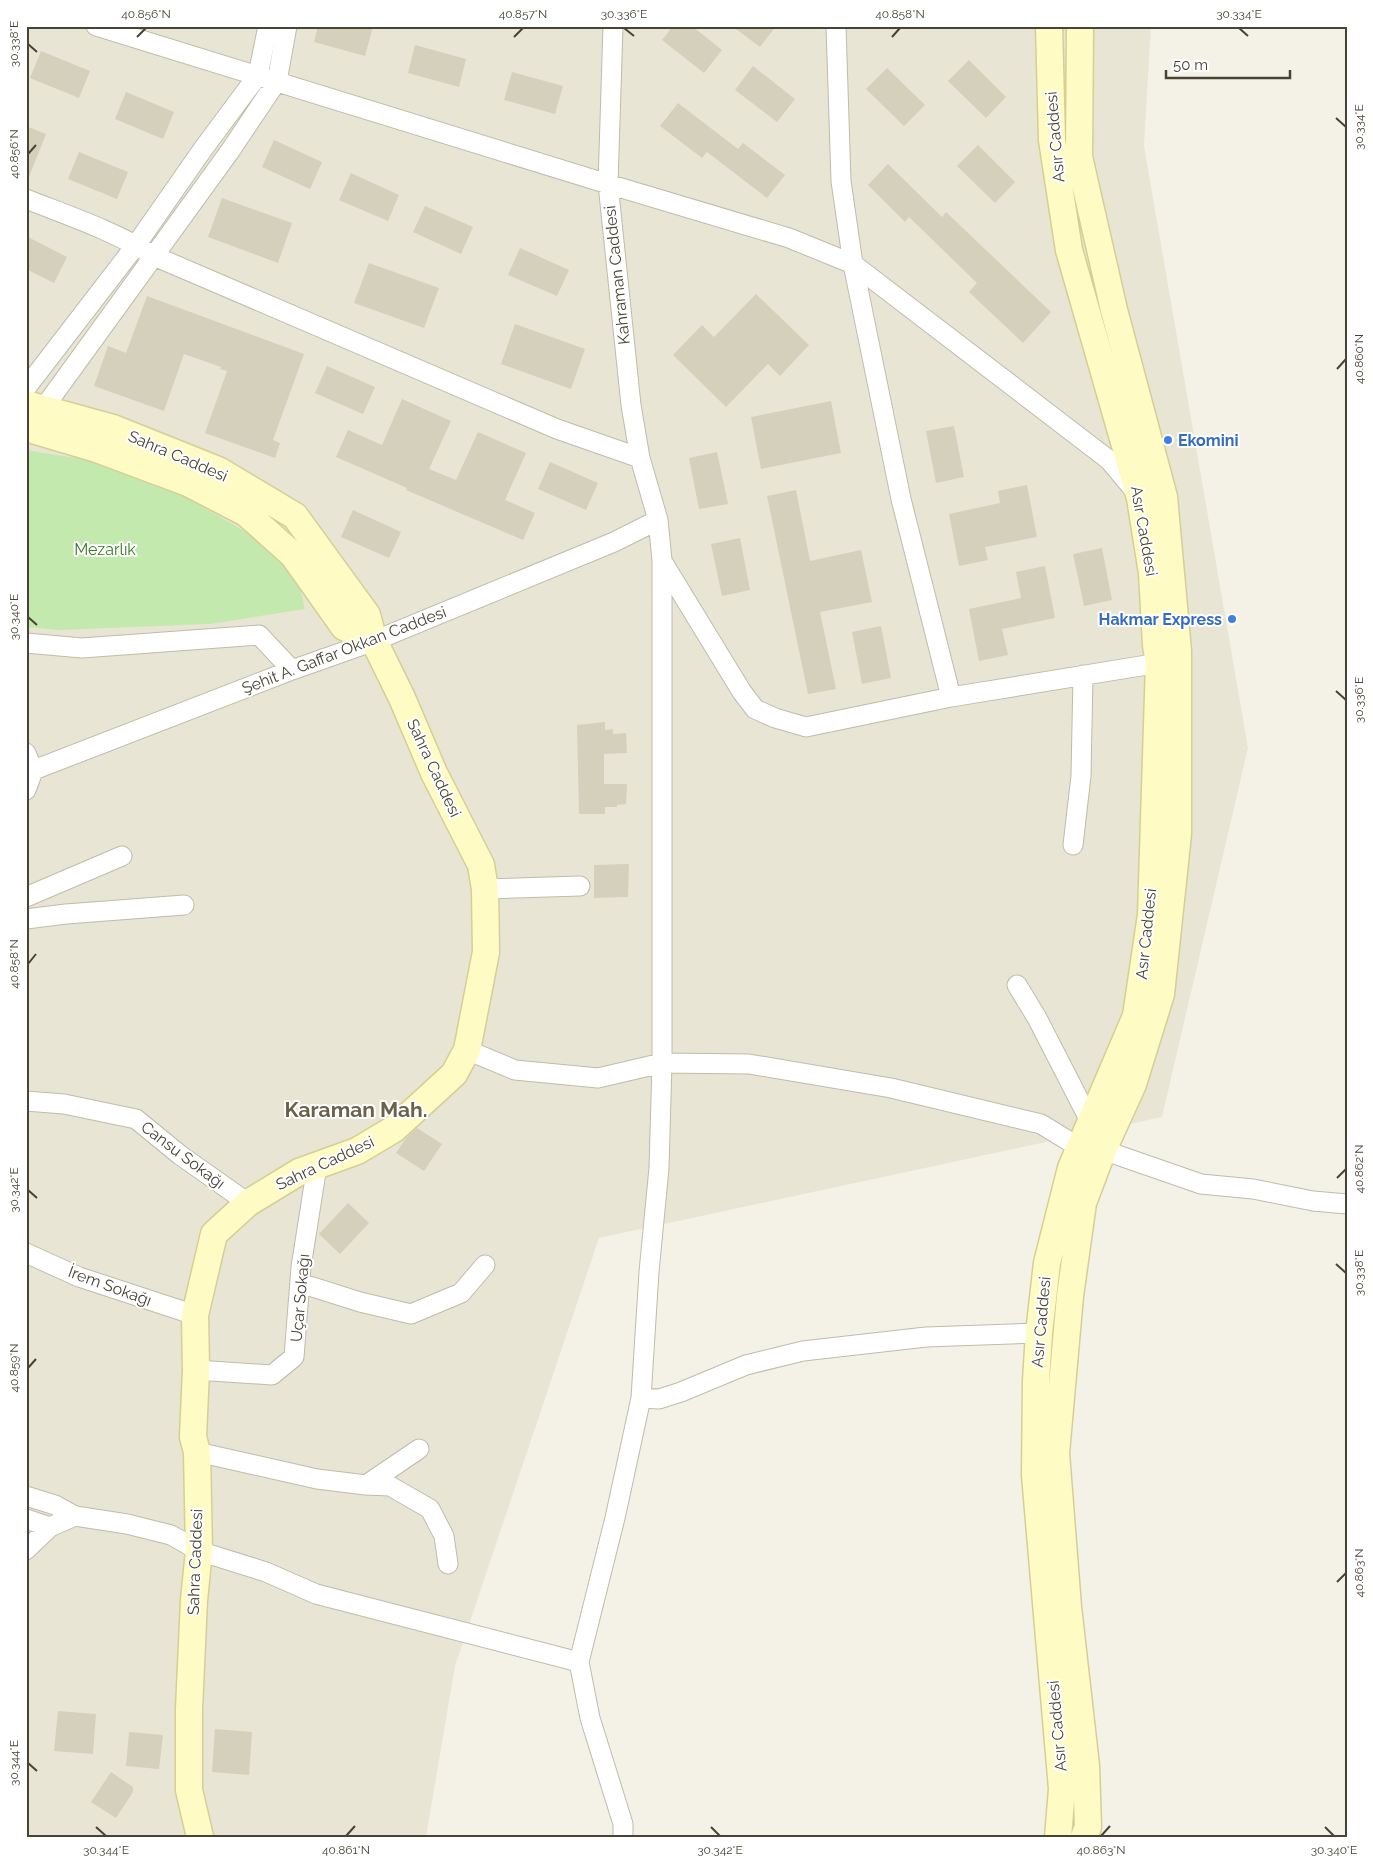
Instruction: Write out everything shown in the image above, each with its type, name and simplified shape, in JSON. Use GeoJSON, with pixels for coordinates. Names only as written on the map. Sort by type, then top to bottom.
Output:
{"type":"FeatureCollection","features":[{"type":"Feature","properties":{"kind":"street"},"geometry":{"type":"LineString","coordinates":[[96,26],[789,238],[853,264],[1109,460],[1140,498]]}},
{"type":"Feature","properties":{"kind":"street"},"geometry":{"type":"LineString","coordinates":[[26,388],[136,245],[203,149],[258,75],[268,26]]}},
{"type":"Feature","properties":{"kind":"street"},"geometry":{"type":"LineString","coordinates":[[32,414],[154,256],[230,151],[277,81],[288,26]]}},
{"type":"Feature","properties":{"kind":"street","name":"Kahraman Caddesi"},"geometry":{"type":"LineString","coordinates":[[579,1662],[615,1518],[641,1398],[649,1272],[659,1168],[662,1063],[662,560],[658,520],[640,458],[631,405],[608,184],[613,26]]}},
{"type":"Feature","properties":{"kind":"street"},"geometry":{"type":"LineString","coordinates":[[836,26],[841,181],[853,264],[901,499],[952,697]]}},
{"type":"Feature","properties":{"kind":"street","name":"Asır Caddesi"},"geometry":{"type":"LineString","coordinates":[[1049,26],[1052,140],[1069,250],[1140,498],[1152,572],[1158,663],[1151,915],[1136,1016],[1091,1123],[1091,1149],[1070,1296],[1056,1453],[1068,1607],[1086,1766],[1088,1827],[1084,1837]]}},
{"type":"Feature","properties":{"kind":"street","name":"Asır Caddesi"},"geometry":{"type":"LineString","coordinates":[[1058,1837],[1062,1789],[1035,1475],[1036,1381],[1047,1263],[1071,1168],[1091,1149],[1133,1084],[1161,994],[1178,834],[1178,651],[1164,497],[1114,310],[1079,157],[1080,26]]}},
{"type":"Feature","properties":{"kind":"street"},"geometry":{"type":"LineString","coordinates":[[26,199],[136,245],[154,256],[557,429],[640,458]]}},
{"type":"Feature","properties":{"kind":"street","name":"Sahra Caddesi"},"geometry":{"type":"LineString","coordinates":[[32,414],[113,428],[218,470],[295,516],[367,615],[374,641],[402,698],[434,773],[481,865],[485,889],[486,952],[467,1050],[454,1074],[394,1129],[357,1151],[299,1172],[248,1203],[214,1234],[195,1315],[196,1370],[193,1437],[197,1452],[199,1552],[194,1600],[189,1709],[189,1790],[200,1837]]}},
{"type":"Feature","properties":{"kind":"street","name":"Şehit A. Gaffar Okkan Caddesi"},"geometry":{"type":"LineString","coordinates":[[29,772],[292,670],[374,641],[614,542],[658,520]]}},
{"type":"Feature","properties":{"kind":"street"},"geometry":{"type":"LineString","coordinates":[[662,560],[742,692],[756,709],[775,718],[806,728],[952,697],[1158,663]]}},
{"type":"Feature","properties":{"kind":"street"},"geometry":{"type":"LineString","coordinates":[[26,643],[82,648],[259,635],[292,670]]}},
{"type":"Feature","properties":{"kind":"street"},"geometry":{"type":"LineString","coordinates":[[1073,845],[1081,776],[1082,675]]}},
{"type":"Feature","properties":{"kind":"street"},"geometry":{"type":"LineString","coordinates":[[26,753],[29,772],[26,790]]}},
{"type":"Feature","properties":{"kind":"street"},"geometry":{"type":"LineString","coordinates":[[26,896],[122,856]]}},
{"type":"Feature","properties":{"kind":"street"},"geometry":{"type":"LineString","coordinates":[[485,889],[580,886]]}},
{"type":"Feature","properties":{"kind":"street"},"geometry":{"type":"LineString","coordinates":[[26,919],[184,905]]}},
{"type":"Feature","properties":{"kind":"street"},"geometry":{"type":"LineString","coordinates":[[1017,985],[1037,1018],[1091,1123]]}},
{"type":"Feature","properties":{"kind":"street"},"geometry":{"type":"LineString","coordinates":[[467,1050],[515,1070],[598,1078],[662,1063],[749,1064],[891,1088],[1041,1124],[1091,1149],[1201,1184],[1253,1189],[1313,1201],[1347,1204]]}},
{"type":"Feature","properties":{"kind":"street","name":"Cansu Sokağı"},"geometry":{"type":"LineString","coordinates":[[26,1101],[64,1104],[136,1118],[180,1155],[248,1203]]}},
{"type":"Feature","properties":{"kind":"street","name":"Uçar Sokağı"},"geometry":{"type":"LineString","coordinates":[[196,1370],[272,1375],[294,1357],[301,1267],[317,1166]]}},
{"type":"Feature","properties":{"kind":"street","name":"İrem Sokağı"},"geometry":{"type":"LineString","coordinates":[[26,1253],[79,1277],[195,1315]]}},
{"type":"Feature","properties":{"kind":"street"},"geometry":{"type":"LineString","coordinates":[[300,1283],[360,1302],[411,1314],[461,1293],[485,1265]]}},
{"type":"Feature","properties":{"kind":"street"},"geometry":{"type":"LineString","coordinates":[[641,1398],[659,1399],[746,1365],[803,1351],[926,1337],[1039,1334]]}},
{"type":"Feature","properties":{"kind":"street"},"geometry":{"type":"LineString","coordinates":[[366,1485],[419,1449]]}},
{"type":"Feature","properties":{"kind":"street"},"geometry":{"type":"LineString","coordinates":[[197,1452],[316,1479],[390,1486],[430,1509],[444,1536],[448,1564]]}},
{"type":"Feature","properties":{"kind":"street"},"geometry":{"type":"LineString","coordinates":[[26,1496],[55,1505],[75,1516],[127,1524],[170,1535],[199,1552],[266,1572],[316,1594],[579,1662],[590,1718],[623,1824],[623,1837]]}},
{"type":"Feature","properties":{"kind":"street"},"geometry":{"type":"LineString","coordinates":[[26,1550],[50,1527],[75,1516]]}},
{"type":"Feature","properties":{"kind":"street"},"geometry":{"type":"LineString","coordinates":[[26,1519],[50,1527]]}},
{"type":"Feature","properties":{"kind":"shaded area"},"geometry":{"type":"Polygon","coordinates":[[[26,26],[1151,26],[1144,146],[1248,748],[1162,1117],[599,1238],[455,1666],[426,1837],[26,1837],[26,26]]]}},
{"type":"Feature","properties":{"kind":"green space","name":"Mezarlık"},"geometry":{"type":"Polygon","coordinates":[[[26,450],[100,462],[186,497],[246,532],[297,576],[305,609],[210,624],[58,630],[26,627],[26,450]]]}},
{"type":"Feature","properties":{"kind":"building"},"geometry":{"type":"Polygon","coordinates":[[[318,26],[373,26],[365,56],[314,42],[318,26]]]}},
{"type":"Feature","properties":{"kind":"building"},"geometry":{"type":"Polygon","coordinates":[[[673,26],[692,26],[722,50],[704,73],[662,40],[673,26]]]}},
{"type":"Feature","properties":{"kind":"building"},"geometry":{"type":"Polygon","coordinates":[[[732,26],[776,26],[760,47],[732,26]]]}},
{"type":"Feature","properties":{"kind":"building"},"geometry":{"type":"Polygon","coordinates":[[[415,45],[466,59],[459,87],[408,73],[415,45]]]}},
{"type":"Feature","properties":{"kind":"building"},"geometry":{"type":"Polygon","coordinates":[[[41,51],[90,71],[79,98],[30,78],[41,51]]]}},
{"type":"Feature","properties":{"kind":"building"},"geometry":{"type":"Polygon","coordinates":[[[969,60],[1006,97],[986,118],[948,81],[969,60]]]}},
{"type":"Feature","properties":{"kind":"building"},"geometry":{"type":"Polygon","coordinates":[[[753,66],[795,99],[777,122],[735,90],[753,66]]]}},
{"type":"Feature","properties":{"kind":"building"},"geometry":{"type":"Polygon","coordinates":[[[887,68],[925,105],[904,126],[866,89],[887,68]]]}},
{"type":"Feature","properties":{"kind":"building"},"geometry":{"type":"Polygon","coordinates":[[[512,72],[563,86],[555,114],[504,100],[512,72]]]}},
{"type":"Feature","properties":{"kind":"building"},"geometry":{"type":"Polygon","coordinates":[[[126,92],[174,112],[163,139],[115,119],[126,92]]]}},
{"type":"Feature","properties":{"kind":"building"},"geometry":{"type":"Polygon","coordinates":[[[678,103],[738,149],[743,143],[785,175],[767,198],[707,152],[702,158],[660,126],[678,103]]]}},
{"type":"Feature","properties":{"kind":"building"},"geometry":{"type":"Polygon","coordinates":[[[26,126],[46,134],[27,182],[26,182],[26,126]]]}},
{"type":"Feature","properties":{"kind":"building"},"geometry":{"type":"Polygon","coordinates":[[[274,140],[322,162],[310,189],[262,167],[274,140]]]}},
{"type":"Feature","properties":{"kind":"building"},"geometry":{"type":"Polygon","coordinates":[[[978,145],[1015,182],[995,203],[957,166],[978,145]]]}},
{"type":"Feature","properties":{"kind":"building"},"geometry":{"type":"Polygon","coordinates":[[[79,152],[128,172],[117,199],[68,179],[79,152]]]}},
{"type":"Feature","properties":{"kind":"building"},"geometry":{"type":"Polygon","coordinates":[[[888,164],[942,217],[946,212],[1051,312],[1023,343],[969,292],[977,283],[909,217],[905,222],[868,185],[888,164]]]}},
{"type":"Feature","properties":{"kind":"building"},"geometry":{"type":"Polygon","coordinates":[[[351,173],[399,195],[388,221],[339,200],[351,173]]]}},
{"type":"Feature","properties":{"kind":"building"},"geometry":{"type":"Polygon","coordinates":[[[222,198],[292,223],[278,263],[208,237],[222,198]]]}},
{"type":"Feature","properties":{"kind":"building"},"geometry":{"type":"Polygon","coordinates":[[[425,206],[473,227],[461,254],[413,232],[425,206]]]}},
{"type":"Feature","properties":{"kind":"building"},"geometry":{"type":"Polygon","coordinates":[[[26,236],[67,257],[54,283],[26,269],[26,236]]]}},
{"type":"Feature","properties":{"kind":"building"},"geometry":{"type":"Polygon","coordinates":[[[520,248],[569,270],[557,296],[508,275],[520,248]]]}},
{"type":"Feature","properties":{"kind":"building"},"geometry":{"type":"Polygon","coordinates":[[[369,263],[439,288],[424,328],[354,303],[369,263]]]}},
{"type":"Feature","properties":{"kind":"building"},"geometry":{"type":"Polygon","coordinates":[[[756,294],[809,345],[780,376],[768,364],[726,407],[673,355],[702,325],[714,337],[756,294]]]}},
{"type":"Feature","properties":{"kind":"building"},"geometry":{"type":"Polygon","coordinates":[[[147,296],[304,354],[273,440],[280,443],[275,458],[205,433],[227,371],[220,369],[221,367],[184,354],[164,411],[94,386],[108,346],[126,353],[147,296]]]}},
{"type":"Feature","properties":{"kind":"building"},"geometry":{"type":"Polygon","coordinates":[[[515,324],[585,349],[571,389],[501,364],[515,324]]]}},
{"type":"Feature","properties":{"kind":"building"},"geometry":{"type":"Polygon","coordinates":[[[327,366],[375,387],[363,414],[315,393],[327,366]]]}},
{"type":"Feature","properties":{"kind":"building"},"geometry":{"type":"Polygon","coordinates":[[[402,399],[451,421],[429,469],[456,480],[478,432],[526,453],[505,500],[535,513],[523,540],[406,490],[407,488],[336,457],[348,430],[382,445],[402,399]]]}},
{"type":"Feature","properties":{"kind":"building"},"geometry":{"type":"Polygon","coordinates":[[[831,401],[841,453],[761,469],[751,417],[831,401]]]}},
{"type":"Feature","properties":{"kind":"building"},"geometry":{"type":"Polygon","coordinates":[[[954,426],[964,477],[936,483],[926,431],[954,426]]]}},
{"type":"Feature","properties":{"kind":"building"},"geometry":{"type":"Polygon","coordinates":[[[717,452],[728,504],[699,509],[689,458],[717,452]]]}},
{"type":"Feature","properties":{"kind":"building"},"geometry":{"type":"Polygon","coordinates":[[[550,462],[598,483],[586,510],[538,489],[550,462]]]}},
{"type":"Feature","properties":{"kind":"building"},"geometry":{"type":"Polygon","coordinates":[[[1027,485],[1037,537],[985,547],[988,560],[959,566],[949,514],[1000,503],[998,491],[1027,485]]]}},
{"type":"Feature","properties":{"kind":"building"},"geometry":{"type":"Polygon","coordinates":[[[796,490],[810,561],[861,550],[872,602],[820,612],[836,689],[808,694],[767,496],[796,490]]]}},
{"type":"Feature","properties":{"kind":"building"},"geometry":{"type":"Polygon","coordinates":[[[353,510],[401,532],[389,558],[341,537],[353,510]]]}},
{"type":"Feature","properties":{"kind":"building"},"geometry":{"type":"Polygon","coordinates":[[[740,538],[750,590],[722,596],[711,544],[740,538]]]}},
{"type":"Feature","properties":{"kind":"building"},"geometry":{"type":"Polygon","coordinates":[[[1102,548],[1112,600],[1084,606],[1073,554],[1102,548]]]}},
{"type":"Feature","properties":{"kind":"building"},"geometry":{"type":"Polygon","coordinates":[[[1045,566],[1055,618],[1002,629],[1008,655],[979,661],[969,609],[1021,598],[1016,572],[1045,566]]]}},
{"type":"Feature","properties":{"kind":"building"},"geometry":{"type":"Polygon","coordinates":[[[881,626],[891,678],[862,684],[852,632],[881,626]]]}},
{"type":"Feature","properties":{"kind":"building"},"geometry":{"type":"Polygon","coordinates":[[[605,722],[605,730],[613,729],[613,734],[626,733],[627,753],[604,754],[604,784],[627,784],[626,804],[617,805],[617,807],[605,807],[605,814],[579,814],[577,725],[605,722]]]}},
{"type":"Feature","properties":{"kind":"building"},"geometry":{"type":"Polygon","coordinates":[[[629,864],[628,897],[594,898],[594,865],[629,864]]]}},
{"type":"Feature","properties":{"kind":"building"},"geometry":{"type":"Polygon","coordinates":[[[417,1128],[442,1144],[424,1171],[396,1153],[406,1138],[417,1128]]]}},
{"type":"Feature","properties":{"kind":"building"},"geometry":{"type":"Polygon","coordinates":[[[348,1203],[369,1223],[340,1254],[319,1234],[348,1203]]]}},
{"type":"Feature","properties":{"kind":"building"},"geometry":{"type":"Polygon","coordinates":[[[58,1711],[96,1714],[93,1754],[54,1751],[58,1711]]]}},
{"type":"Feature","properties":{"kind":"building"},"geometry":{"type":"Polygon","coordinates":[[[215,1729],[252,1732],[249,1775],[212,1772],[215,1729]]]}},
{"type":"Feature","properties":{"kind":"building"},"geometry":{"type":"Polygon","coordinates":[[[129,1732],[163,1735],[159,1769],[126,1766],[129,1732]]]}},
{"type":"Feature","properties":{"kind":"building"},"geometry":{"type":"Polygon","coordinates":[[[111,1772],[133,1787],[133,1792],[116,1818],[91,1802],[111,1772]]]}},
{"type":"Feature","properties":{"kind":"place","name":"Ekomini"},"geometry":{"type":"Point","coordinates":[1168,440]}},
{"type":"Feature","properties":{"kind":"place","name":"Hakmar Express"},"geometry":{"type":"Point","coordinates":[1232,619]}},
{"type":"Feature","properties":{"kind":"district","name":"Karaman Mah."},"geometry":{"type":"Point","coordinates":[356,1109]}}]}
